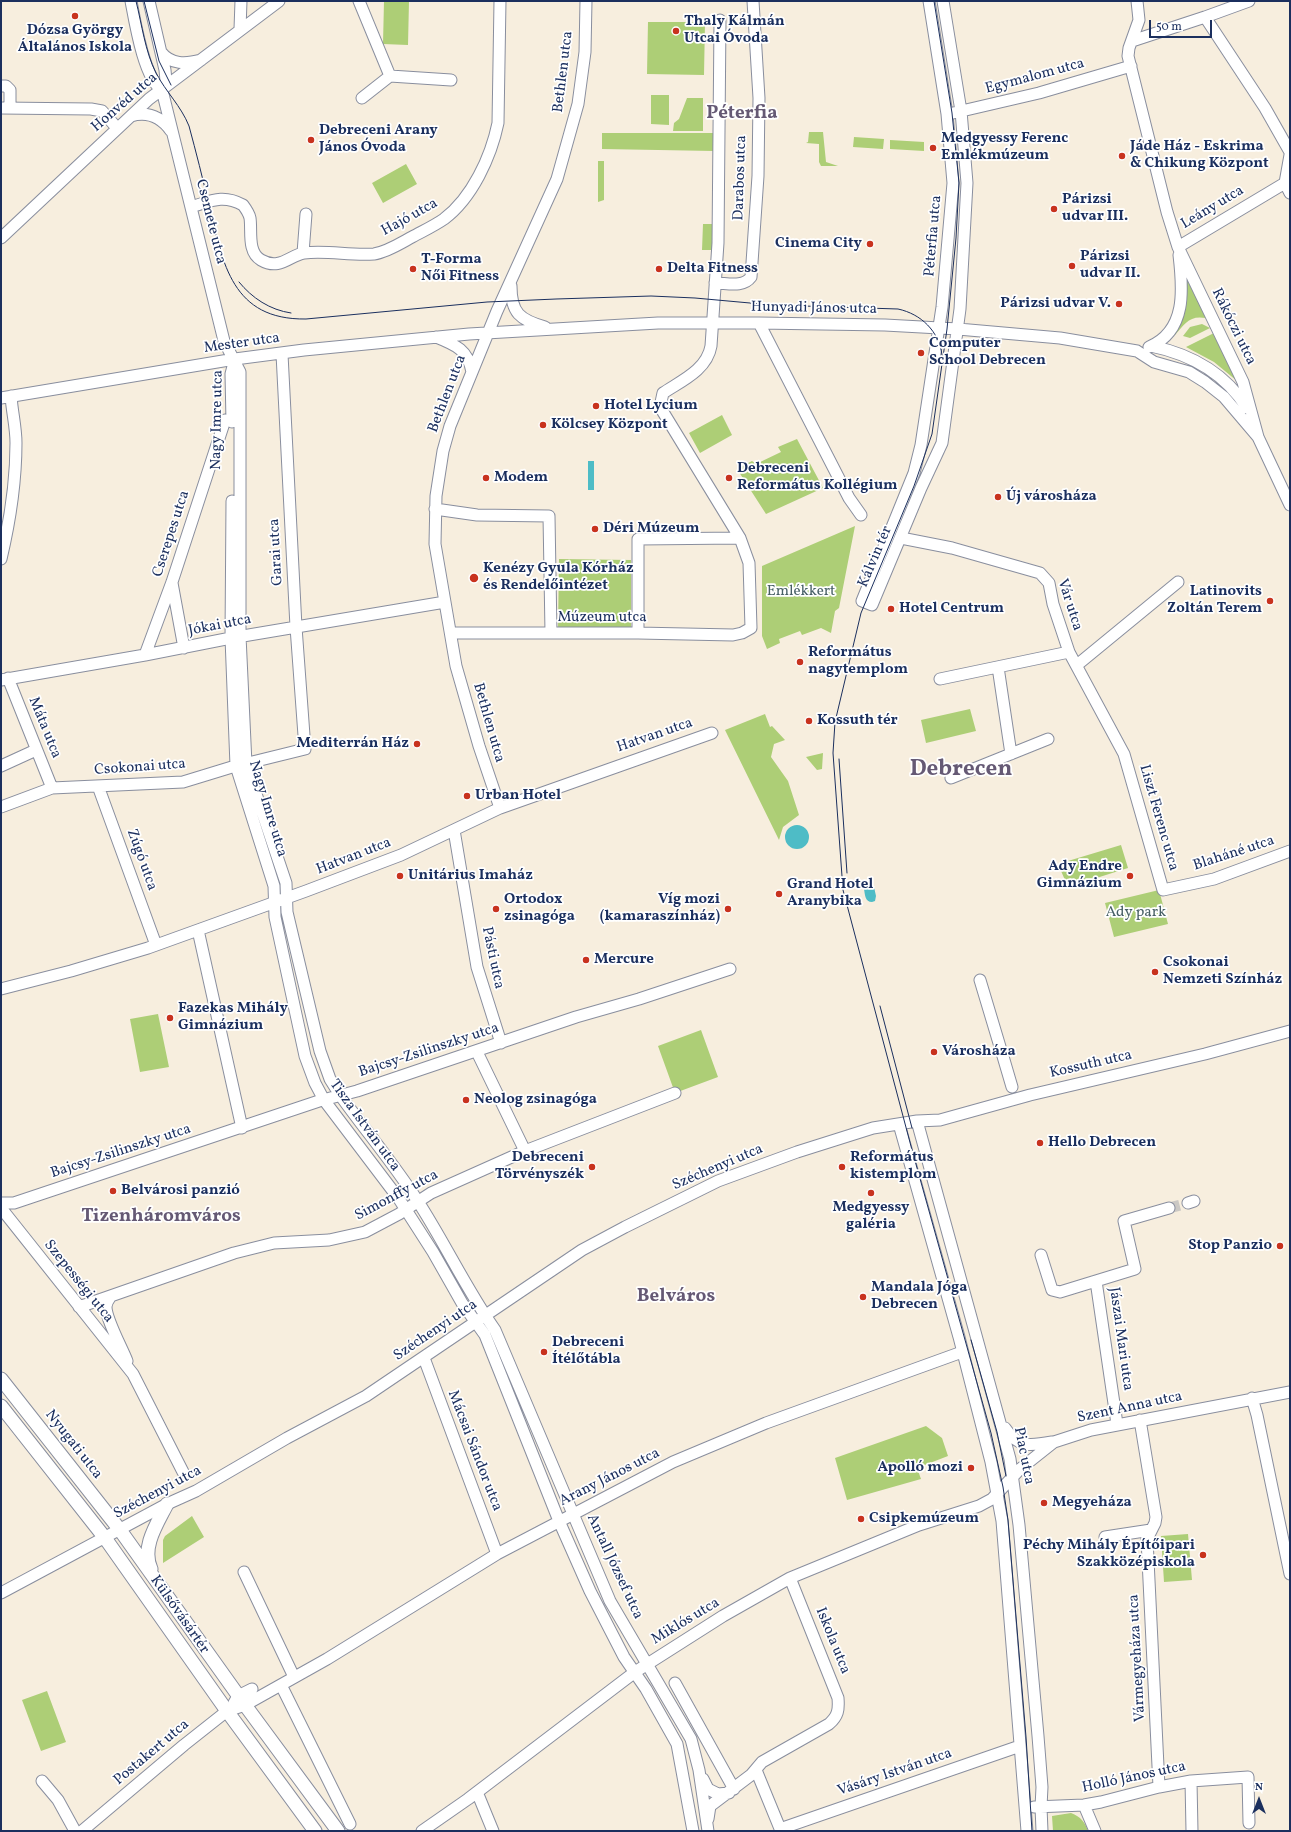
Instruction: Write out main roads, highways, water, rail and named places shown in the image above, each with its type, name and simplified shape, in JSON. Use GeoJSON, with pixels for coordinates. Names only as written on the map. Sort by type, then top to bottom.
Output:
{"type":"FeatureCollection","features":[{"type":"Feature","properties":{"kind":"main road","name":"Nyugati utca"},"geometry":{"type":"LineString","coordinates":[[1,1379],[120,1530]]}},
{"type":"Feature","properties":{"kind":"main road","name":"Külsővásártér"},"geometry":{"type":"LineString","coordinates":[[1,1406],[105,1538],[227,1711],[315,1831]]}},
{"type":"Feature","properties":{"kind":"main road"},"geometry":{"type":"LineString","coordinates":[[156,1580],[148,1562],[148,1547],[167,1504]]}},
{"type":"Feature","properties":{"kind":"main road","name":"Külsővásártér"},"geometry":{"type":"LineString","coordinates":[[120,1530],[242,1701],[338,1831]]}},
{"type":"Feature","properties":{"kind":"main road"},"geometry":{"type":"LineString","coordinates":[[306,1819],[311,1831]]}},
{"type":"Feature","properties":{"kind":"water"},"geometry":{"type":"Polygon","coordinates":[[[588,461],[594,461],[594,490],[588,490],[588,461]]]}},
{"type":"Feature","properties":{"kind":"water"},"geometry":{"type":"Polygon","coordinates":[[[797,825],[805,829],[809,837],[805,845],[797,849],[789,845],[785,837],[789,829],[797,825]]]}},
{"type":"Feature","properties":{"kind":"water"},"geometry":{"type":"Polygon","coordinates":[[[868,884],[874,887],[876,896],[875,901],[872,902],[868,901],[865,896],[864,889],[868,884]]]}},
{"type":"Feature","properties":{"kind":"tunnel"},"geometry":{"type":"LineString","coordinates":[[1169,1208],[1188,1203]]}},
{"type":"Feature","properties":{"kind":"tram line"},"geometry":{"type":"LineString","coordinates":[[136,1],[146,47],[152,65],[160,80],[182,112],[189,126],[214,228],[226,268],[235,285],[246,299],[262,310],[281,317],[306,319],[487,302],[651,296],[695,298],[772,305],[898,309],[914,315],[928,325],[937,338],[942,355]]}},
{"type":"Feature","properties":{"kind":"tram line"},"geometry":{"type":"LineString","coordinates":[[144,1],[159,61],[171,85]]}},
{"type":"Feature","properties":{"kind":"tram line"},"geometry":{"type":"LineString","coordinates":[[934,1],[952,113],[959,183],[956,238],[947,329],[932,434],[914,486],[861,613],[835,722],[833,753],[843,890],[912,1150],[991,1433],[1003,1487],[1008,1520],[1026,1737],[1032,1831]]}},
{"type":"Feature","properties":{"kind":"tram line"},"geometry":{"type":"LineString","coordinates":[[239,282],[244,288],[262,302],[276,309],[291,313]]}},
{"type":"Feature","properties":{"kind":"tram line"},"geometry":{"type":"LineString","coordinates":[[839,759],[847,873]]}},
{"type":"Feature","properties":{"kind":"tram line"},"geometry":{"type":"LineString","coordinates":[[880,1006],[912,1128]]}},
{"type":"Feature","properties":{"kind":"tram line"},"geometry":{"type":"LineString","coordinates":[[971,1340],[997,1432],[1006,1476]]}},
{"type":"Feature","properties":{"kind":"place","name":"Dózsa György Általános Iskola"},"geometry":{"type":"Point","coordinates":[75,16]}},
{"type":"Feature","properties":{"kind":"place","name":"Thaly Kálmán Utcai Óvoda"},"geometry":{"type":"Point","coordinates":[676,31]}},
{"type":"Feature","properties":{"kind":"place","name":"Debreceni Arany János Óvoda"},"geometry":{"type":"Point","coordinates":[311,140]}},
{"type":"Feature","properties":{"kind":"place","name":"Medgyessy Ferenc Emlékmúzeum"},"geometry":{"type":"Point","coordinates":[933,148]}},
{"type":"Feature","properties":{"kind":"place","name":"Jáde Ház - Eskrima & Chikung Központ"},"geometry":{"type":"Point","coordinates":[1122,156]}},
{"type":"Feature","properties":{"kind":"place","name":"Párizsi udvar III."},"geometry":{"type":"Point","coordinates":[1054,209]}},
{"type":"Feature","properties":{"kind":"place","name":"Cinema City"},"geometry":{"type":"Point","coordinates":[870,244]}},
{"type":"Feature","properties":{"kind":"place","name":"Párizsi udvar II."},"geometry":{"type":"Point","coordinates":[1072,266]}},
{"type":"Feature","properties":{"kind":"place","name":"T-Forma Női Fitness"},"geometry":{"type":"Point","coordinates":[413,269]}},
{"type":"Feature","properties":{"kind":"place","name":"Delta Fitness"},"geometry":{"type":"Point","coordinates":[659,269]}},
{"type":"Feature","properties":{"kind":"place","name":"Párizsi udvar V."},"geometry":{"type":"Point","coordinates":[1119,304]}},
{"type":"Feature","properties":{"kind":"place","name":"Computer School Debrecen"},"geometry":{"type":"Point","coordinates":[921,353]}},
{"type":"Feature","properties":{"kind":"place","name":"Hotel Lycium"},"geometry":{"type":"Point","coordinates":[596,406]}},
{"type":"Feature","properties":{"kind":"place","name":"Kölcsey Központ"},"geometry":{"type":"Point","coordinates":[543,425]}},
{"type":"Feature","properties":{"kind":"place","name":"Modem"},"geometry":{"type":"Point","coordinates":[486,478]}},
{"type":"Feature","properties":{"kind":"place","name":"Debreceni Református Kollégium"},"geometry":{"type":"Point","coordinates":[729,478]}},
{"type":"Feature","properties":{"kind":"place","name":"Új városháza"},"geometry":{"type":"Point","coordinates":[998,497]}},
{"type":"Feature","properties":{"kind":"place","name":"Déri Múzeum"},"geometry":{"type":"Point","coordinates":[595,529]}},
{"type":"Feature","properties":{"kind":"place","name":"Kenézy Gyula Kórház és Rendelőintézet"},"geometry":{"type":"Point","coordinates":[474,578]}},
{"type":"Feature","properties":{"kind":"place","name":"Latinovits Zoltán Terem"},"geometry":{"type":"Point","coordinates":[1270,601]}},
{"type":"Feature","properties":{"kind":"place","name":"Hotel Centrum"},"geometry":{"type":"Point","coordinates":[891,609]}},
{"type":"Feature","properties":{"kind":"place","name":"Református nagytemplom"},"geometry":{"type":"Point","coordinates":[800,662]}},
{"type":"Feature","properties":{"kind":"place","name":"Kossuth tér"},"geometry":{"type":"Point","coordinates":[809,721]}},
{"type":"Feature","properties":{"kind":"place","name":"Mediterrán Ház"},"geometry":{"type":"Point","coordinates":[417,744]}},
{"type":"Feature","properties":{"kind":"place","name":"Urban Hotel"},"geometry":{"type":"Point","coordinates":[467,796]}},
{"type":"Feature","properties":{"kind":"place","name":"Unitárius Imaház"},"geometry":{"type":"Point","coordinates":[400,876]}},
{"type":"Feature","properties":{"kind":"place","name":"Ady Endre Gimnázium"},"geometry":{"type":"Point","coordinates":[1130,876]}},
{"type":"Feature","properties":{"kind":"place","name":"Grand Hotel Aranybika"},"geometry":{"type":"Point","coordinates":[779,894]}},
{"type":"Feature","properties":{"kind":"place","name":"Ortodox zsinagóga"},"geometry":{"type":"Point","coordinates":[496,909]}},
{"type":"Feature","properties":{"kind":"place","name":"Víg mozi (kamaraszínház)"},"geometry":{"type":"Point","coordinates":[728,909]}},
{"type":"Feature","properties":{"kind":"place","name":"Mercure"},"geometry":{"type":"Point","coordinates":[586,960]}},
{"type":"Feature","properties":{"kind":"place","name":"Csokonai Nemzeti Színház"},"geometry":{"type":"Point","coordinates":[1155,972]}},
{"type":"Feature","properties":{"kind":"place","name":"Fazekas Mihály Gimnázium"},"geometry":{"type":"Point","coordinates":[170,1018]}},
{"type":"Feature","properties":{"kind":"place","name":"Városháza"},"geometry":{"type":"Point","coordinates":[934,1052]}},
{"type":"Feature","properties":{"kind":"place","name":"Neolog zsinagóga"},"geometry":{"type":"Point","coordinates":[466,1100]}},
{"type":"Feature","properties":{"kind":"place","name":"Hello Debrecen"},"geometry":{"type":"Point","coordinates":[1040,1143]}},
{"type":"Feature","properties":{"kind":"place","name":"Debreceni Törvényszék"},"geometry":{"type":"Point","coordinates":[592,1167]}},
{"type":"Feature","properties":{"kind":"place","name":"Református kistemplom"},"geometry":{"type":"Point","coordinates":[842,1167]}},
{"type":"Feature","properties":{"kind":"place","name":"Belvárosi panzió"},"geometry":{"type":"Point","coordinates":[113,1191]}},
{"type":"Feature","properties":{"kind":"place","name":"Medgyessy galéria"},"geometry":{"type":"Point","coordinates":[871,1193]}},
{"type":"Feature","properties":{"kind":"place","name":"Stop Panzio"},"geometry":{"type":"Point","coordinates":[1280,1246]}},
{"type":"Feature","properties":{"kind":"place","name":"Mandala Jóga Debrecen"},"geometry":{"type":"Point","coordinates":[863,1297]}},
{"type":"Feature","properties":{"kind":"place","name":"Debreceni Ítélőtábla"},"geometry":{"type":"Point","coordinates":[544,1352]}},
{"type":"Feature","properties":{"kind":"place","name":"Apolló mozi"},"geometry":{"type":"Point","coordinates":[971,1468]}},
{"type":"Feature","properties":{"kind":"place","name":"Megyeháza"},"geometry":{"type":"Point","coordinates":[1044,1503]}},
{"type":"Feature","properties":{"kind":"place","name":"Csipkemúzeum"},"geometry":{"type":"Point","coordinates":[861,1519]}},
{"type":"Feature","properties":{"kind":"place","name":"Péchy Mihály Építőipari Szakközépiskola"},"geometry":{"type":"Point","coordinates":[1203,1555]}},
{"type":"Feature","properties":{"kind":"district","name":"Péterfia"},"geometry":{"type":"Point","coordinates":[742,115]}},
{"type":"Feature","properties":{"kind":"district","name":"Debrecen"},"geometry":{"type":"Point","coordinates":[961,771]}},
{"type":"Feature","properties":{"kind":"district","name":"Tizenháromváros"},"geometry":{"type":"Point","coordinates":[161,1218]}},
{"type":"Feature","properties":{"kind":"district","name":"Belváros"},"geometry":{"type":"Point","coordinates":[676,1298]}},
{"type":"Feature","properties":{"kind":"park label","name":"Emlékkert"},"geometry":{"type":"Point","coordinates":[801,592]}},
{"type":"Feature","properties":{"kind":"park label","name":"Ady park"},"geometry":{"type":"Point","coordinates":[1136,913]}}]}
